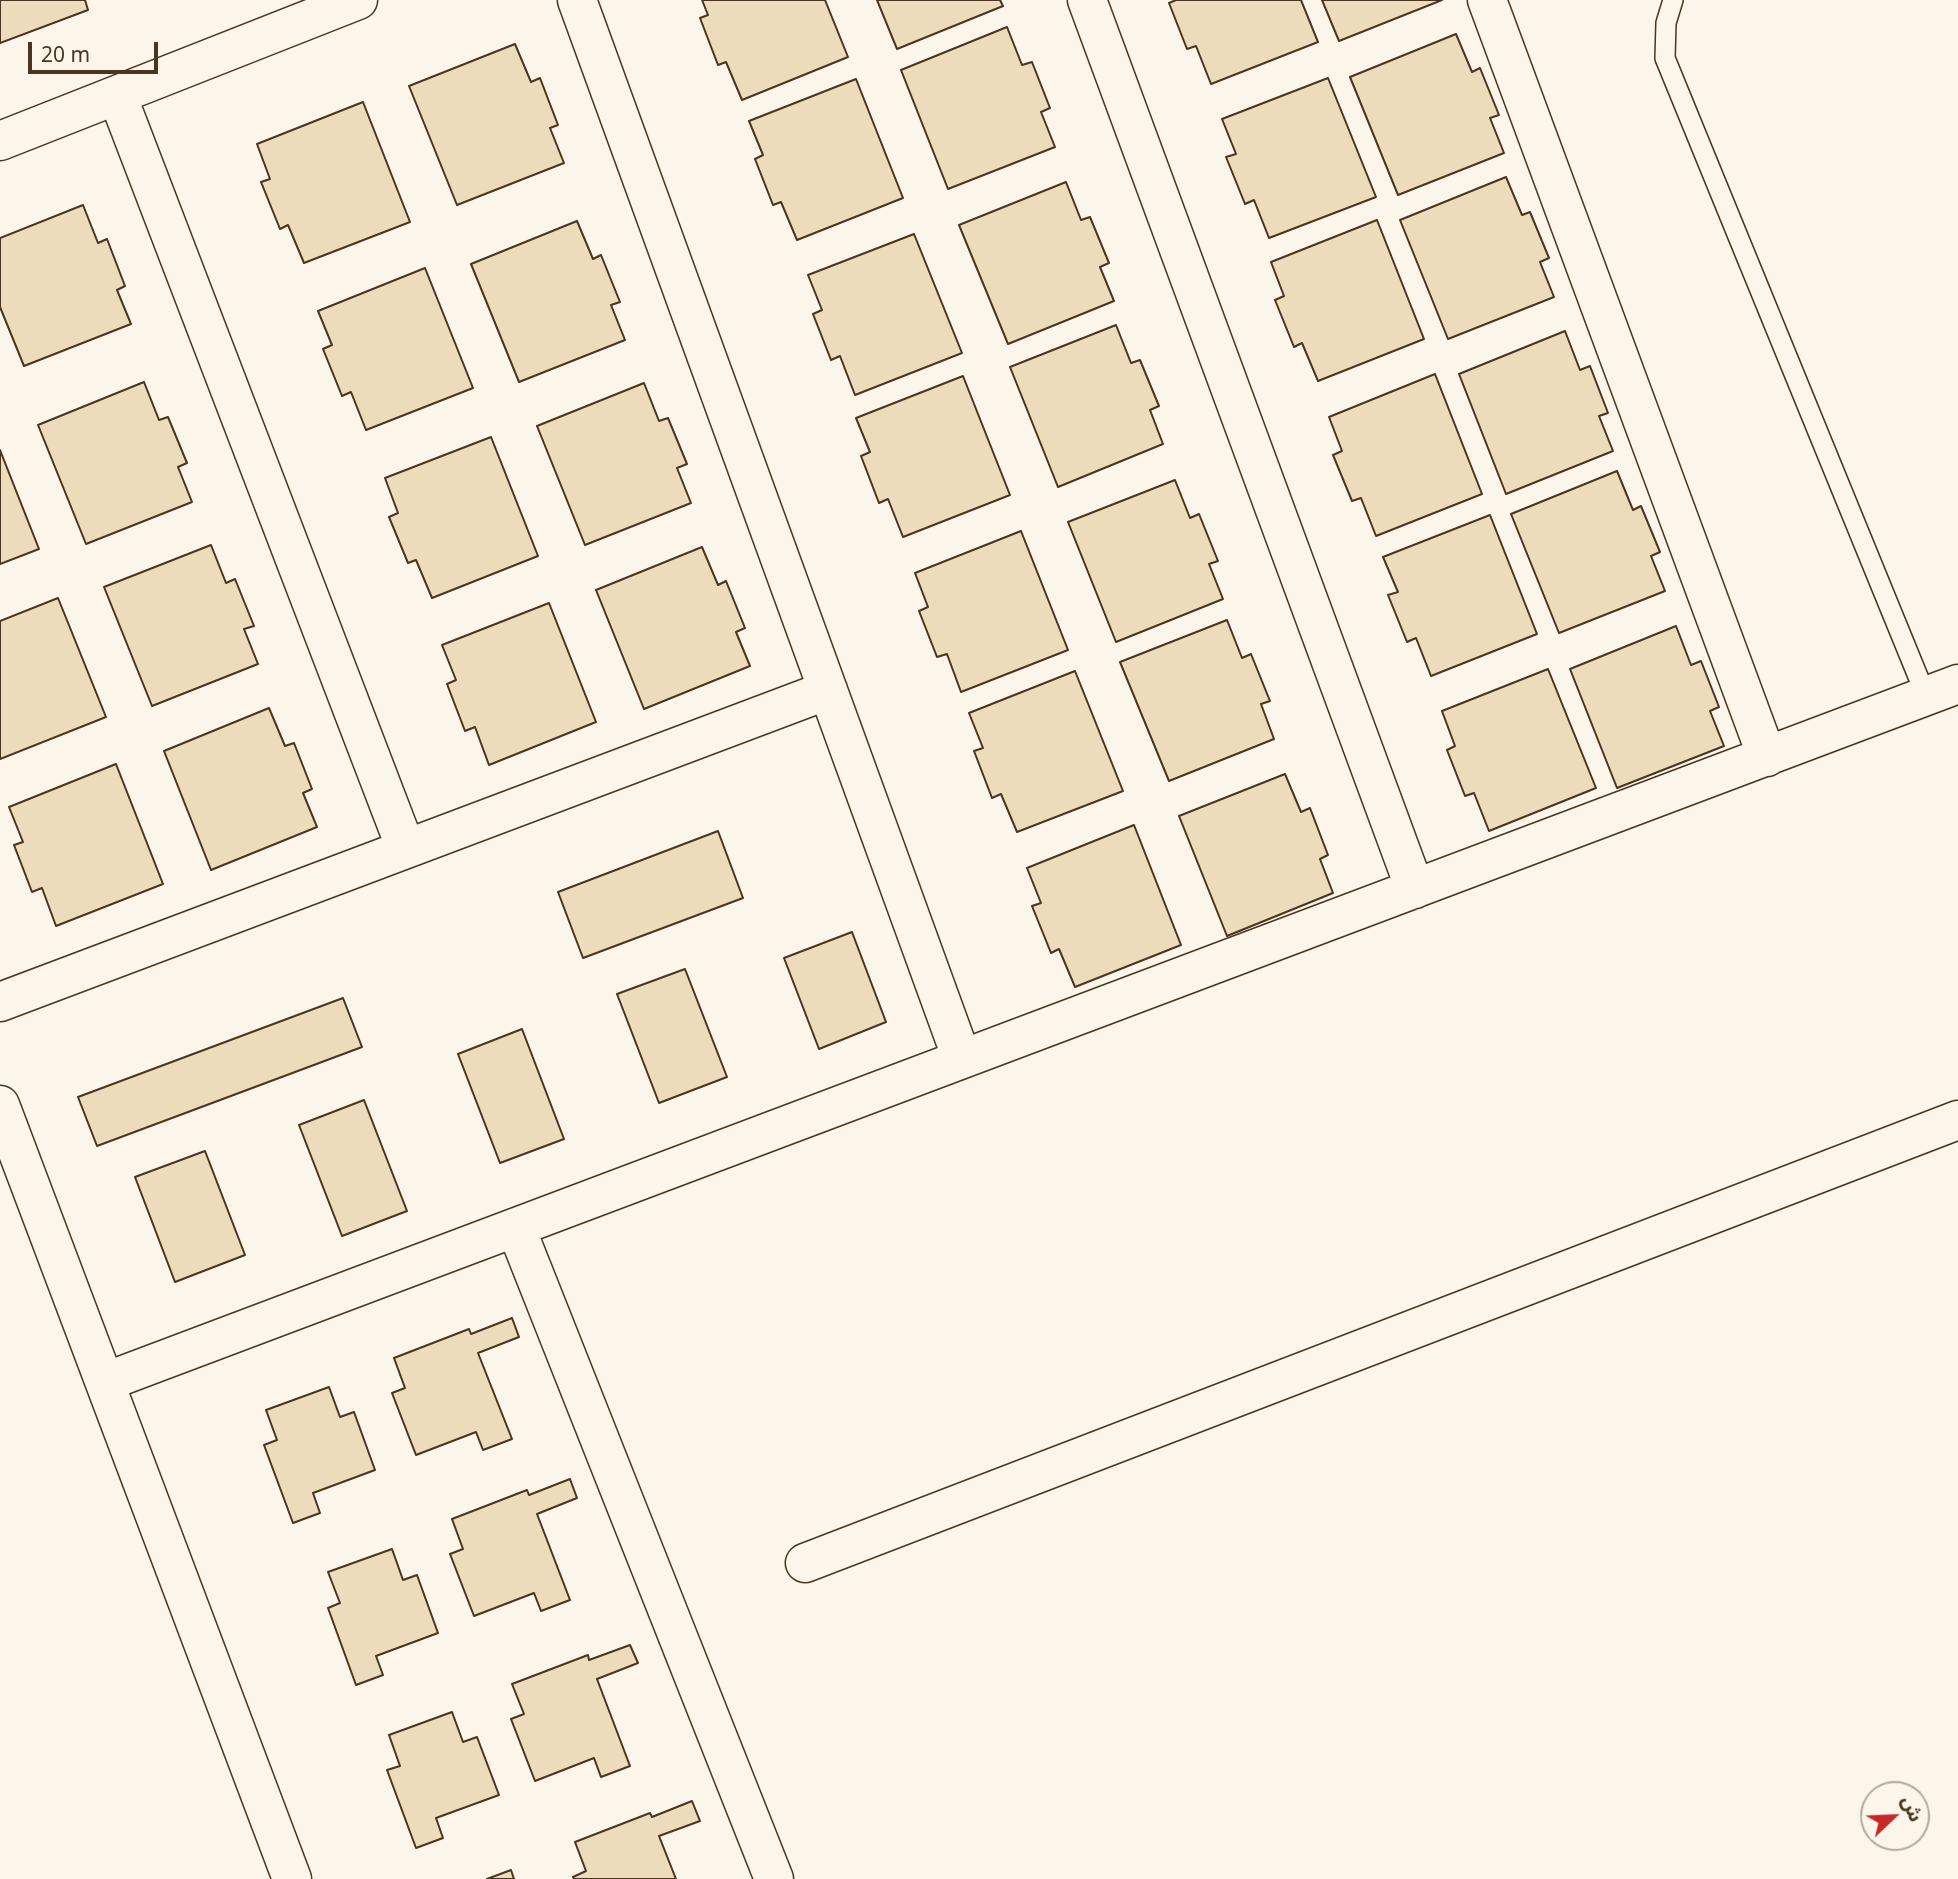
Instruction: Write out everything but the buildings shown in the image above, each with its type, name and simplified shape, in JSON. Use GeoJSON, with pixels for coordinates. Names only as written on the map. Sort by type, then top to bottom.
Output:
{"type":"FeatureCollection","features":[{"type":"Feature","properties":{"kind":"street"},"geometry":{"type":"LineString","coordinates":[[0,141],[358,0]]}},
{"type":"Feature","properties":{"kind":"street"},"geometry":{"type":"LineString","coordinates":[[577,0],[962,1059]]}},
{"type":"Feature","properties":{"kind":"street"},"geometry":{"type":"LineString","coordinates":[[1087,0],[1415,889]]}},
{"type":"Feature","properties":{"kind":"street"},"geometry":{"type":"LineString","coordinates":[[1487,0],[1767,757]]}},
{"type":"Feature","properties":{"kind":"street"},"geometry":{"type":"LineString","coordinates":[[117,95],[406,849]]}},
{"type":"Feature","properties":{"kind":"street"},"geometry":{"type":"LineString","coordinates":[[0,1002],[828,690]]}},
{"type":"Feature","properties":{"kind":"street"},"geometry":{"type":"LineString","coordinates":[[105,1382],[1942,690]]}},
{"type":"Feature","properties":{"kind":"street"},"geometry":{"type":"LineString","coordinates":[[0,1105],[292,1879]]}},
{"type":"Feature","properties":{"kind":"street"},"geometry":{"type":"LineString","coordinates":[[805,1563],[1958,1119]]}},
{"type":"Feature","properties":{"kind":"street"},"geometry":{"type":"LineString","coordinates":[[516,1227],[774,1879]]}},
{"type":"Feature","properties":{"kind":"lane"},"geometry":{"type":"LineString","coordinates":[[1673,0],[1665,23],[1665,58],[1942,690]]}}]}
